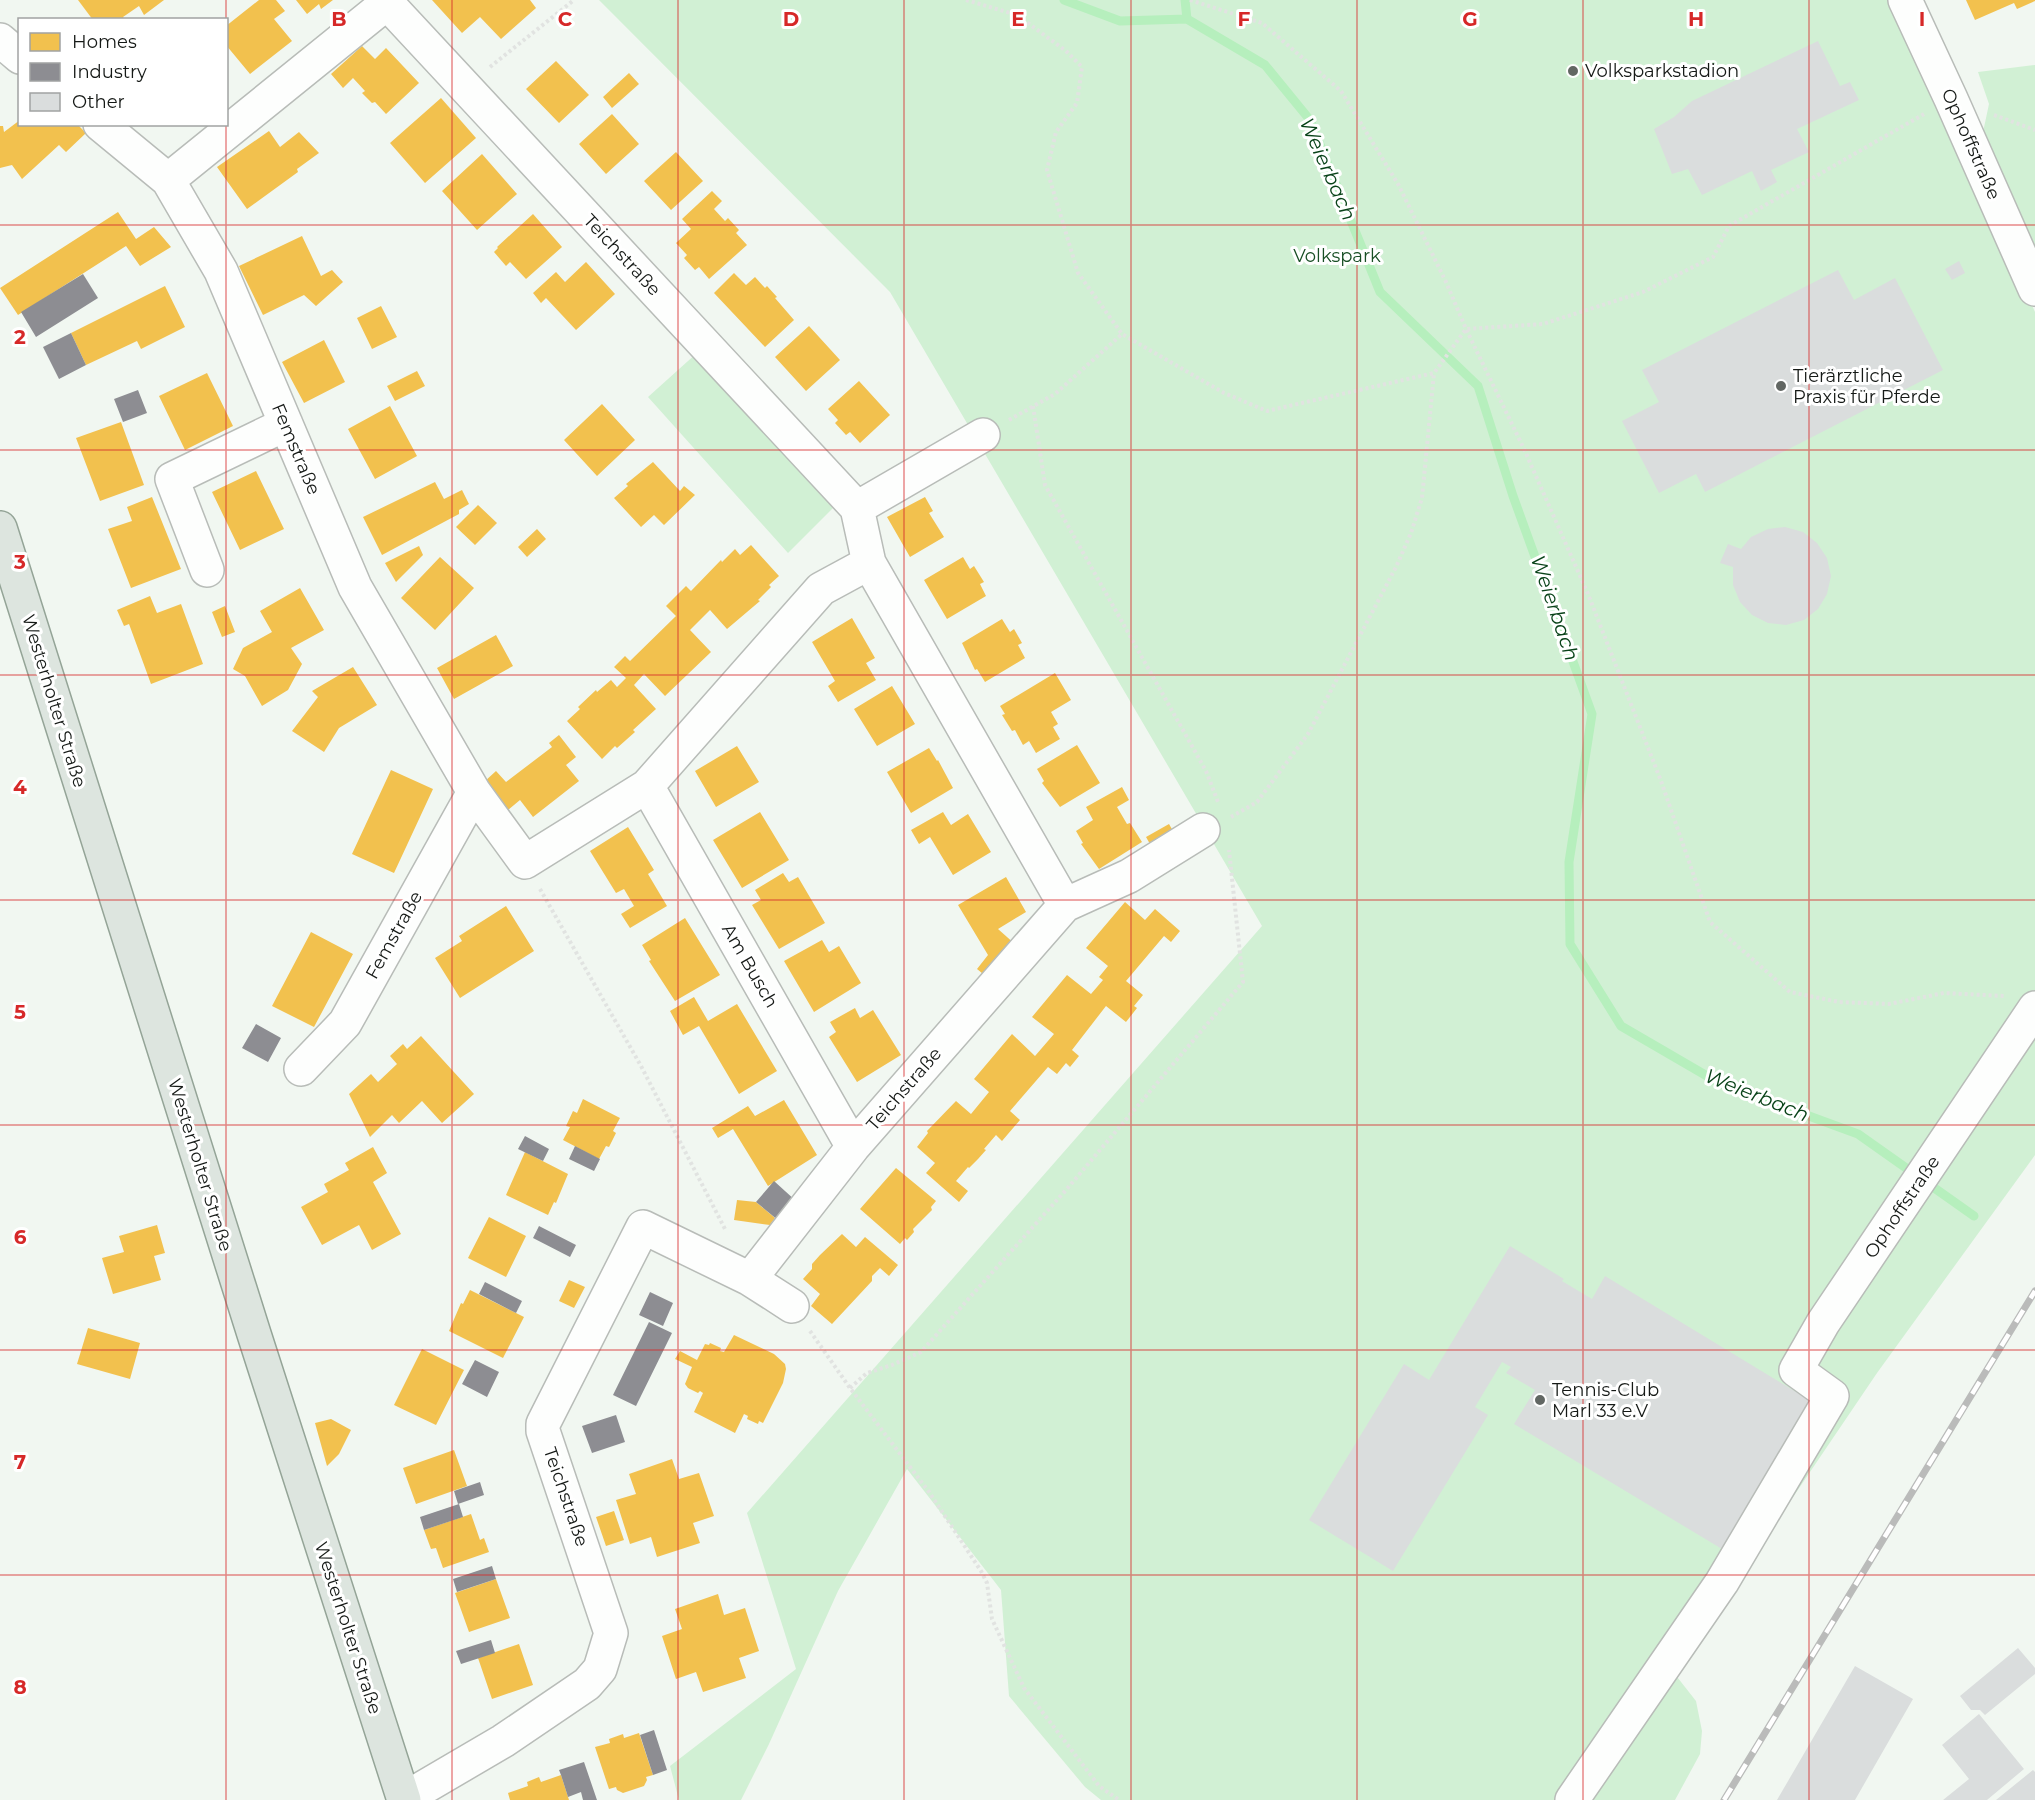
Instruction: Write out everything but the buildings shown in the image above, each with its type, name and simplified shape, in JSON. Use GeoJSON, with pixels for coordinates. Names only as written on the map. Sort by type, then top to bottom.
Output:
{"type":"FeatureCollection","features":[{"type":"Feature","properties":{"kind":"main road","name":"Westerholter Straße"},"geometry":{"type":"LineString","coordinates":[[0,528],[250,1323],[404,1800]]}},
{"type":"Feature","properties":{"kind":"street","name":"Ophoffstraße"},"geometry":{"type":"LineString","coordinates":[[1905,0],[2035,289]]}},
{"type":"Feature","properties":{"kind":"street","name":"Teichstraße"},"geometry":{"type":"LineString","coordinates":[[168,180],[386,1],[857,508]]}},
{"type":"Feature","properties":{"kind":"street"},"geometry":{"type":"LineString","coordinates":[[0,40],[18,55]]}},
{"type":"Feature","properties":{"kind":"street","name":"Femstraße"},"geometry":{"type":"LineString","coordinates":[[102,126],[168,180],[221,271],[355,587],[474,792],[525,862]]}},
{"type":"Feature","properties":{"kind":"street"},"geometry":{"type":"LineString","coordinates":[[207,570],[172,479],[286,424]]}},
{"type":"Feature","properties":{"kind":"street"},"geometry":{"type":"LineString","coordinates":[[982,435],[857,508],[869,563],[1065,905]]}},
{"type":"Feature","properties":{"kind":"street"},"geometry":{"type":"LineString","coordinates":[[525,862],[647,786],[821,590],[869,563]]}},
{"type":"Feature","properties":{"kind":"street","name":"Am Busch"},"geometry":{"type":"LineString","coordinates":[[647,786],[853,1147]]}},
{"type":"Feature","properties":{"kind":"street","name":"Femstraße"},"geometry":{"type":"LineString","coordinates":[[301,1069],[345,1023],[474,792]]}},
{"type":"Feature","properties":{"kind":"street","name":"Teichstraße"},"geometry":{"type":"LineString","coordinates":[[750,1279],[853,1147],[1065,905],[1219,831]]}},
{"type":"Feature","properties":{"kind":"street","name":"Ophoffstraße"},"geometry":{"type":"LineString","coordinates":[[1572,1800],[1722,1582],[1832,1396],[1796,1370],[1824,1323],[1931,1164],[2024,1002]]}},
{"type":"Feature","properties":{"kind":"street","name":"Teichstraße"},"geometry":{"type":"LineString","coordinates":[[404,1800],[503,1741],[587,1684],[600,1668],[611,1633],[543,1431],[543,1424],[643,1227],[750,1279],[792,1306]]}},
{"type":"Feature","properties":{"kind":"path"},"geometry":{"type":"LineString","coordinates":[[466,87],[574,0]]}},
{"type":"Feature","properties":{"kind":"path"},"geometry":{"type":"LineString","coordinates":[[966,0],[1017,15],[1066,51],[1082,67],[1077,103],[1056,132],[1047,171],[1078,273],[1122,334],[1224,393],[1267,411],[1434,373]]}},
{"type":"Feature","properties":{"kind":"path"},"geometry":{"type":"LineString","coordinates":[[1190,0],[1262,23],[1341,91],[1398,184],[1524,449],[1588,594],[1661,781],[1710,922],[1790,992],[1839,1002],[1889,1004],[1944,993],[2024,1002]]}},
{"type":"Feature","properties":{"kind":"path"},"geometry":{"type":"LineString","coordinates":[[1219,831],[1257,802],[1308,734],[1396,567],[1412,533],[1422,498],[1434,373],[1466,329],[1543,324],[1643,292],[1713,257],[1729,226],[1951,99]]}},
{"type":"Feature","properties":{"kind":"path"},"geometry":{"type":"LineString","coordinates":[[982,435],[1055,394],[1122,334]]}},
{"type":"Feature","properties":{"kind":"path"},"geometry":{"type":"LineString","coordinates":[[850,1388],[867,1373],[921,1352],[1066,1190],[1243,982],[1219,831],[1206,771],[1045,485],[1033,406]]}},
{"type":"Feature","properties":{"kind":"path"},"geometry":{"type":"LineString","coordinates":[[525,862],[641,1066],[728,1236]]}},
{"type":"Feature","properties":{"kind":"path"},"geometry":{"type":"LineString","coordinates":[[792,1306],[928,1492],[981,1571],[987,1583],[993,1619],[1024,1688],[1099,1786],[1119,1800]]}},
{"type":"Feature","properties":{"kind":"green space","name":"Volkspark"},"geometry":{"type":"Polygon","coordinates":[[[599,0],[1890,0],[2035,312],[2035,1155],[1877,1373],[1674,1673],[1696,1701],[1702,1731],[1700,1754],[1675,1800],[1101,1800],[1085,1787],[1009,1696],[1001,1590],[907,1469],[838,1591],[769,1744],[741,1800],[679,1800],[670,1766],[796,1669],[747,1513],[1262,926],[890,292],[599,0]]]}},
{"type":"Feature","properties":{"kind":"green space"},"geometry":{"type":"Polygon","coordinates":[[[2035,65],[2035,250],[1983,132],[1989,104],[1978,72],[2035,65]]]}},
{"type":"Feature","properties":{"kind":"green space"},"geometry":{"type":"Polygon","coordinates":[[[698,352],[839,502],[788,553],[648,397],[698,352]]]}},
{"type":"Feature","properties":{"kind":"waterway","name":"Weierbach"},"geometry":{"type":"LineString","coordinates":[[1064,0],[1120,21],[1187,19],[1265,65],[1310,120],[1380,292],[1478,386],[1513,496],[1592,714],[1569,862],[1570,944],[1621,1026],[1719,1083],[1858,1134],[1974,1216]]}},
{"type":"Feature","properties":{"kind":"waterway"},"geometry":{"type":"LineString","coordinates":[[1185,0],[1187,19]]}},
{"type":"Feature","properties":{"kind":"railway"},"geometry":{"type":"LineString","coordinates":[[1724,1800],[2035,1291]]}},
{"type":"Feature","properties":{"kind":"place","name":"Volksparkstadion"},"geometry":{"type":"Point","coordinates":[1573,71]}},
{"type":"Feature","properties":{"kind":"place","name":"Tierärztliche Praxis für Pferde"},"geometry":{"type":"Point","coordinates":[1781,386]}},
{"type":"Feature","properties":{"kind":"place","name":"Tennis-Club Marl 33 e.V"},"geometry":{"type":"Point","coordinates":[1540,1400]}}]}
